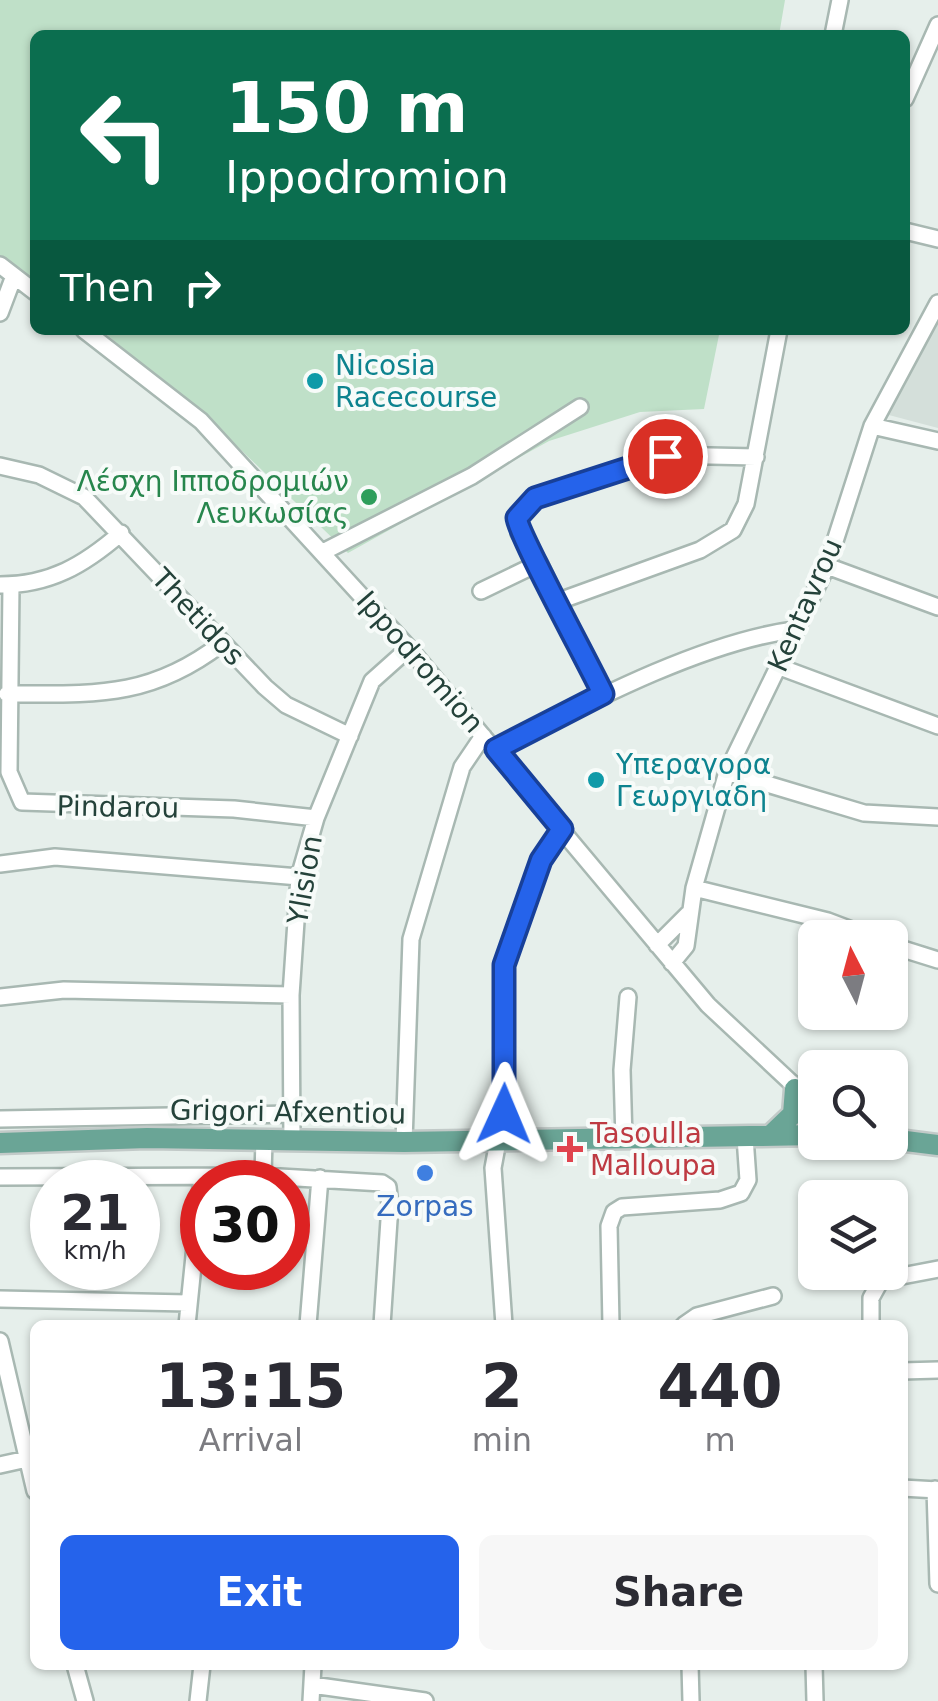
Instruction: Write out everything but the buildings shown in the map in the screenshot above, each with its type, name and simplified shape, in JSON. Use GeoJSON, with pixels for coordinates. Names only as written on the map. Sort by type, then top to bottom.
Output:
{"type":"FeatureCollection","features":[{"type":"Feature","properties":{"kind":"main road"},"geometry":{"type":"LineString","coordinates":[[770,1136],[793,1114],[795,1088]]}},
{"type":"Feature","properties":{"kind":"main road","name":"Grigori Afxentiou"},"geometry":{"type":"LineString","coordinates":[[0,1143],[798,1135]]}},
{"type":"Feature","properties":{"kind":"main road"},"geometry":{"type":"LineString","coordinates":[[908,1141],[938,1145]]}},
{"type":"Feature","properties":{"kind":"street"},"geometry":{"type":"LineString","coordinates":[[834,28],[840,0]]}},
{"type":"Feature","properties":{"kind":"street"},"geometry":{"type":"LineString","coordinates":[[910,88],[938,25]]}},
{"type":"Feature","properties":{"kind":"street"},"geometry":{"type":"LineString","coordinates":[[910,232],[938,239]]}},
{"type":"Feature","properties":{"kind":"street"},"geometry":{"type":"LineString","coordinates":[[0,265],[30,288]]}},
{"type":"Feature","properties":{"kind":"street"},"geometry":{"type":"LineString","coordinates":[[0,314],[14,276]]}},
{"type":"Feature","properties":{"kind":"street","name":"Kentavrou"},"geometry":{"type":"LineString","coordinates":[[672,963],[686,946],[694,888],[728,772],[827,566],[872,426],[938,303]]}},
{"type":"Feature","properties":{"kind":"street","name":"Ippodromion"},"geometry":{"type":"LineString","coordinates":[[90,335],[201,421],[409,648],[656,945],[737,1036],[798,1091]]}},
{"type":"Feature","properties":{"kind":"street"},"geometry":{"type":"LineString","coordinates":[[559,602],[700,550],[732,530],[746,504],[778,335]]}},
{"type":"Feature","properties":{"kind":"street"},"geometry":{"type":"LineString","coordinates":[[323,552],[472,476],[580,407]]}},
{"type":"Feature","properties":{"kind":"street"},"geometry":{"type":"LineString","coordinates":[[872,426],[938,441]]}},
{"type":"Feature","properties":{"kind":"street"},"geometry":{"type":"LineString","coordinates":[[603,694],[517,525],[520,512],[535,498],[665,456],[756,457]]}},
{"type":"Feature","properties":{"kind":"street","name":"Thetidos"},"geometry":{"type":"LineString","coordinates":[[0,466],[39,475],[84,497],[221,644],[286,705],[350,736]]}},
{"type":"Feature","properties":{"kind":"street"},"geometry":{"type":"LineString","coordinates":[[6,585],[70,571],[121,533]]}},
{"type":"Feature","properties":{"kind":"street"},"geometry":{"type":"LineString","coordinates":[[482,591],[539,563]]}},
{"type":"Feature","properties":{"kind":"street"},"geometry":{"type":"LineString","coordinates":[[827,566],[938,606]]}},
{"type":"Feature","properties":{"kind":"street","name":"Pindarou"},"geometry":{"type":"LineString","coordinates":[[6,585],[10,784],[22,802],[234,809],[316,818]]}},
{"type":"Feature","properties":{"kind":"street"},"geometry":{"type":"LineString","coordinates":[[496,749],[603,694],[763,634],[794,630]]}},
{"type":"Feature","properties":{"kind":"street"},"geometry":{"type":"LineString","coordinates":[[7,694],[130,691],[174,676],[221,644]]}},
{"type":"Feature","properties":{"kind":"street","name":"Ylision"},"geometry":{"type":"LineString","coordinates":[[292,1140],[291,995],[300,876],[316,818],[375,676],[409,648]]}},
{"type":"Feature","properties":{"kind":"street"},"geometry":{"type":"LineString","coordinates":[[777,666],[938,726]]}},
{"type":"Feature","properties":{"kind":"street"},"geometry":{"type":"LineString","coordinates":[[404,1142],[411,939],[462,767],[483,736]]}},
{"type":"Feature","properties":{"kind":"street"},"geometry":{"type":"LineString","coordinates":[[728,772],[864,813],[938,817]]}},
{"type":"Feature","properties":{"kind":"street"},"geometry":{"type":"LineString","coordinates":[[504,1320],[493,1168],[504,1114],[504,965],[541,860],[562,829]]}},
{"type":"Feature","properties":{"kind":"street"},"geometry":{"type":"LineString","coordinates":[[0,864],[55,857],[300,876]]}},
{"type":"Feature","properties":{"kind":"street"},"geometry":{"type":"LineString","coordinates":[[694,888],[824,920]]}},
{"type":"Feature","properties":{"kind":"street"},"geometry":{"type":"LineString","coordinates":[[656,945],[688,914]]}},
{"type":"Feature","properties":{"kind":"street"},"geometry":{"type":"LineString","coordinates":[[908,951],[938,960]]}},
{"type":"Feature","properties":{"kind":"street"},"geometry":{"type":"LineString","coordinates":[[0,997],[64,990],[291,995]]}},
{"type":"Feature","properties":{"kind":"street"},"geometry":{"type":"LineString","coordinates":[[624,1140],[622,1070],[628,996]]}},
{"type":"Feature","properties":{"kind":"street","name":"Grigori Afxentiou"},"geometry":{"type":"LineString","coordinates":[[0,1119],[291,1114]]}},
{"type":"Feature","properties":{"kind":"street"},"geometry":{"type":"LineString","coordinates":[[612,1320],[609,1226],[614,1212],[622,1207],[720,1200],[742,1192],[748,1180],[745,1137]]}},
{"type":"Feature","properties":{"kind":"street"},"geometry":{"type":"LineString","coordinates":[[263,1160],[264,1139]]}},
{"type":"Feature","properties":{"kind":"street"},"geometry":{"type":"LineString","coordinates":[[35,1141],[35,1160]]}},
{"type":"Feature","properties":{"kind":"street"},"geometry":{"type":"LineString","coordinates":[[0,1176],[30,1174]]}},
{"type":"Feature","properties":{"kind":"street"},"geometry":{"type":"LineString","coordinates":[[310,1178],[375,1180],[388,1187],[382,1320]]}},
{"type":"Feature","properties":{"kind":"street"},"geometry":{"type":"LineString","coordinates":[[308,1320],[320,1178]]}},
{"type":"Feature","properties":{"kind":"street"},"geometry":{"type":"LineString","coordinates":[[870,1320],[871,1298],[880,1280],[938,1269]]}},
{"type":"Feature","properties":{"kind":"street"},"geometry":{"type":"LineString","coordinates":[[187,1320],[189,1290]]}},
{"type":"Feature","properties":{"kind":"street"},"geometry":{"type":"LineString","coordinates":[[691,1320],[773,1296]]}},
{"type":"Feature","properties":{"kind":"street"},"geometry":{"type":"LineString","coordinates":[[0,1299],[188,1303]]}},
{"type":"Feature","properties":{"kind":"street"},"geometry":{"type":"LineString","coordinates":[[0,1342],[27,1420],[30,1471]]}},
{"type":"Feature","properties":{"kind":"street"},"geometry":{"type":"LineString","coordinates":[[908,1371],[938,1370]]}},
{"type":"Feature","properties":{"kind":"street"},"geometry":{"type":"LineString","coordinates":[[0,1465],[27,1459]]}},
{"type":"Feature","properties":{"kind":"street"},"geometry":{"type":"LineString","coordinates":[[908,1488],[937,1490],[938,1584]]}},
{"type":"Feature","properties":{"kind":"street"},"geometry":{"type":"LineString","coordinates":[[76,1670],[85,1701]]}},
{"type":"Feature","properties":{"kind":"street"},"geometry":{"type":"LineString","coordinates":[[198,1701],[201,1670]]}},
{"type":"Feature","properties":{"kind":"street"},"geometry":{"type":"LineString","coordinates":[[690,1670],[690,1701]]}},
{"type":"Feature","properties":{"kind":"street"},"geometry":{"type":"LineString","coordinates":[[814,1670],[815,1701]]}},
{"type":"Feature","properties":{"kind":"street"},"geometry":{"type":"LineString","coordinates":[[312,1693],[422,1701]]}},
{"type":"Feature","properties":{"kind":"shaded area"},"geometry":{"type":"Polygon","coordinates":[[[938,319],[938,428],[885,414],[938,319]]]}},
{"type":"Feature","properties":{"kind":"green space"},"geometry":{"type":"Polygon","coordinates":[[[0,0],[785,0],[780,30],[30,30],[30,277],[0,255],[0,0]]]}},
{"type":"Feature","properties":{"kind":"green space","name":"Λέσχη Ιπποδρομιών Λευκωσίας"},"geometry":{"type":"Polygon","coordinates":[[[107,335],[719,335],[704,409],[640,412],[549,441],[348,553],[213,423],[107,335]]]}},
{"type":"Feature","properties":{"kind":"place","name":"Nicosia Racecourse"},"geometry":{"type":"Point","coordinates":[315,381]}},
{"type":"Feature","properties":{"kind":"place","name":"Λέσχη Ιπποδρομιών Λευκωσίας"},"geometry":{"type":"Point","coordinates":[369,497]}},
{"type":"Feature","properties":{"kind":"place","name":"Υπεραγορα Γεωργιαδη"},"geometry":{"type":"Point","coordinates":[596,780]}},
{"type":"Feature","properties":{"kind":"place","name":"Tasoulla Malloupa"},"geometry":{"type":"Point","coordinates":[570,1149]}},
{"type":"Feature","properties":{"kind":"place","name":"Zorpas"},"geometry":{"type":"Point","coordinates":[425,1173]}},
{"type":"Feature","properties":{"kind":"route"},"geometry":{"type":"LineString","coordinates":[[504,1114],[504,965],[541,860],[562,829],[496,749],[603,694],[539,563],[519,532],[517,518],[535,498],[665,456]]}}]}
